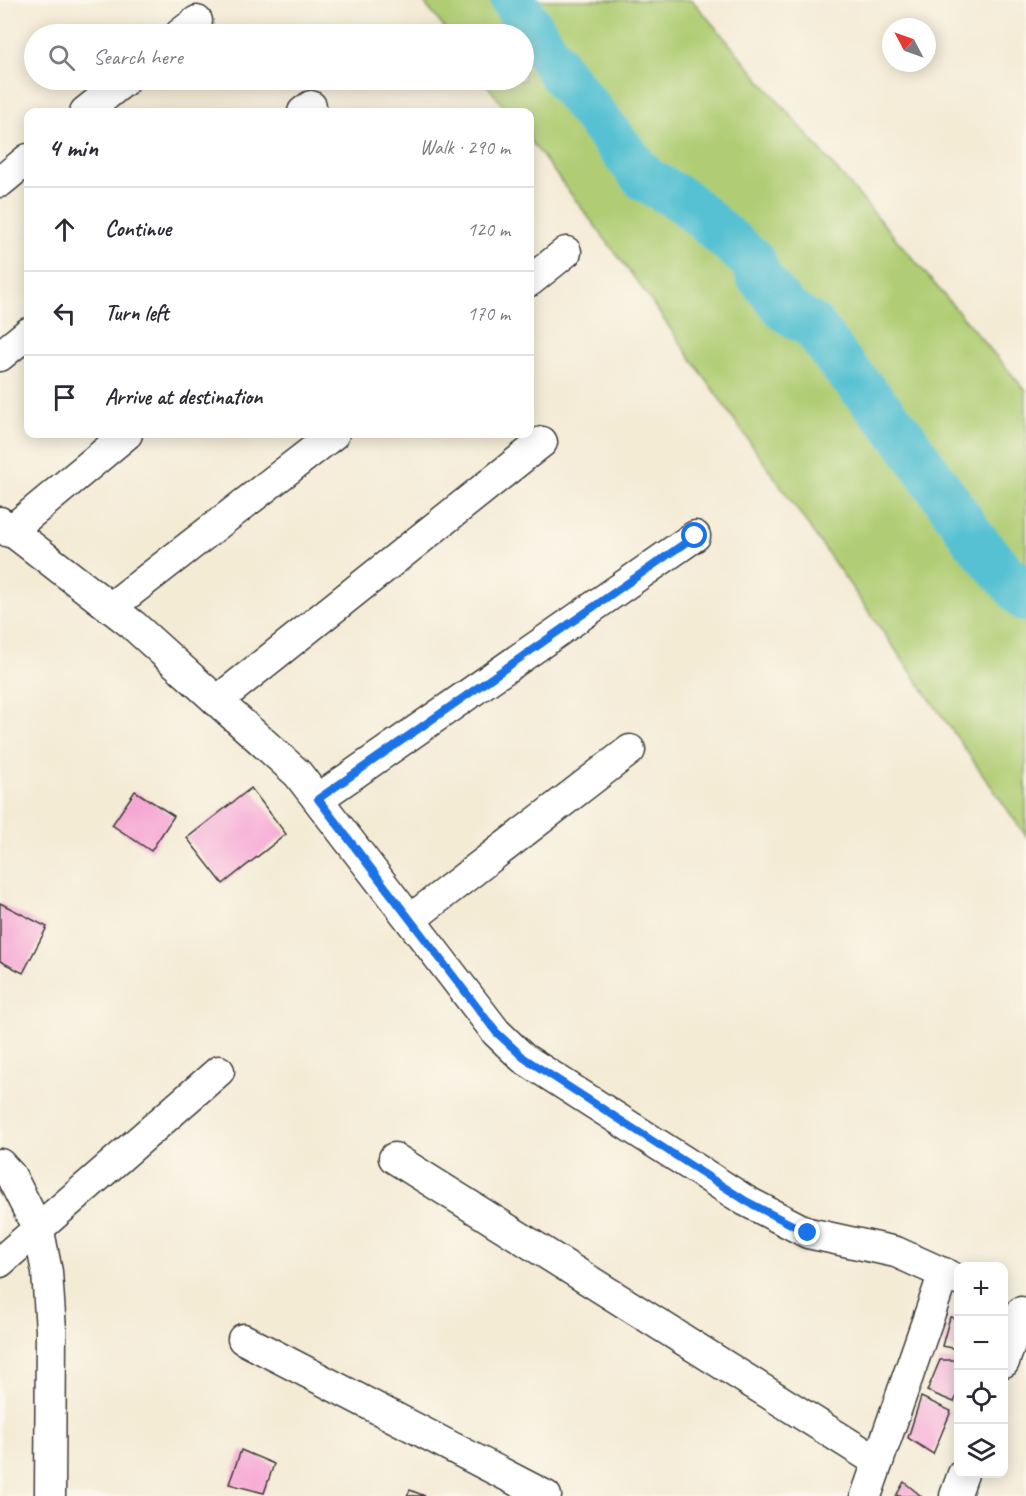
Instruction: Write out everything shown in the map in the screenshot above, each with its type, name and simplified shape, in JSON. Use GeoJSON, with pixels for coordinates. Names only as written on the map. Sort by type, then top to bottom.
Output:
{"type":"FeatureCollection","features":[{"type":"Feature","properties":{"kind":"street"},"geometry":{"type":"LineString","coordinates":[[90,108],[112,90]]}},
{"type":"Feature","properties":{"kind":"street"},"geometry":{"type":"LineString","coordinates":[[0,182],[24,162]]}},
{"type":"Feature","properties":{"kind":"street"},"geometry":{"type":"LineString","coordinates":[[534,278],[566,252]]}},
{"type":"Feature","properties":{"kind":"street"},"geometry":{"type":"LineString","coordinates":[[0,356],[24,336]]}},
{"type":"Feature","properties":{"kind":"street"},"geometry":{"type":"LineString","coordinates":[[122,438],[5,527],[110,608],[298,774],[496,1032],[524,1058],[756,1206],[808,1233],[896,1252],[951,1277],[866,1496]]}},
{"type":"Feature","properties":{"kind":"street"},"geometry":{"type":"LineString","coordinates":[[110,608],[329,438]]}},
{"type":"Feature","properties":{"kind":"street"},"geometry":{"type":"LineString","coordinates":[[217,701],[542,442]]}},
{"type":"Feature","properties":{"kind":"street"},"geometry":{"type":"LineString","coordinates":[[318,799],[695,536]]}},
{"type":"Feature","properties":{"kind":"street"},"geometry":{"type":"LineString","coordinates":[[411,919],[630,750]]}},
{"type":"Feature","properties":{"kind":"street"},"geometry":{"type":"LineString","coordinates":[[0,1262],[39,1231],[219,1071]]}},
{"type":"Feature","properties":{"kind":"street"},"geometry":{"type":"LineString","coordinates":[[394,1158],[878,1462]]}},
{"type":"Feature","properties":{"kind":"street"},"geometry":{"type":"LineString","coordinates":[[0,1164],[11,1176],[39,1231],[47,1272],[51,1330],[50,1496]]}},
{"type":"Feature","properties":{"kind":"street"},"geometry":{"type":"LineString","coordinates":[[1008,1346],[1017,1310]]}},
{"type":"Feature","properties":{"kind":"street"},"geometry":{"type":"LineString","coordinates":[[243,1339],[546,1496]]}},
{"type":"Feature","properties":{"kind":"street"},"geometry":{"type":"LineString","coordinates":[[955,1496],[961,1478]]}},
{"type":"Feature","properties":{"kind":"green space"},"geometry":{"type":"Polygon","coordinates":[[[422,0],[692,0],[1026,391],[1026,836],[639,284],[534,145],[534,108],[505,108],[491,90],[534,90],[534,24],[441,24],[422,0]]]}},
{"type":"Feature","properties":{"kind":"building"},"geometry":{"type":"Polygon","coordinates":[[[251,788],[286,834],[223,884],[187,838],[251,788]]]}},
{"type":"Feature","properties":{"kind":"building"},"geometry":{"type":"Polygon","coordinates":[[[135,791],[174,816],[151,851],[112,825],[135,791]]]}},
{"type":"Feature","properties":{"kind":"building"},"geometry":{"type":"Polygon","coordinates":[[[0,903],[47,927],[23,973],[0,961],[0,903]]]}},
{"type":"Feature","properties":{"kind":"building"},"geometry":{"type":"Polygon","coordinates":[[[950,1317],[954,1318],[954,1348],[942,1346],[950,1317]]]}},
{"type":"Feature","properties":{"kind":"building"},"geometry":{"type":"Polygon","coordinates":[[[940,1360],[954,1360],[954,1402],[927,1391],[940,1360]]]}},
{"type":"Feature","properties":{"kind":"building"},"geometry":{"type":"Polygon","coordinates":[[[921,1397],[951,1411],[933,1454],[908,1438],[921,1397]]]}},
{"type":"Feature","properties":{"kind":"building"},"geometry":{"type":"Polygon","coordinates":[[[241,1450],[274,1464],[264,1493],[229,1484],[241,1450]]]}},
{"type":"Feature","properties":{"kind":"building"},"geometry":{"type":"Polygon","coordinates":[[[904,1482],[921,1496],[896,1496],[904,1482]]]}},
{"type":"Feature","properties":{"kind":"building"},"geometry":{"type":"Polygon","coordinates":[[[410,1490],[425,1496],[407,1496],[410,1490]]]}},
{"type":"Feature","properties":{"kind":"waterway"},"geometry":{"type":"LineString","coordinates":[[513,0],[529,24]]}},
{"type":"Feature","properties":{"kind":"waterway"},"geometry":{"type":"LineString","coordinates":[[534,32],[559,71],[645,179],[684,201],[753,261],[758,275],[786,310],[813,326],[841,364],[903,436],[974,539],[1026,599]]}},
{"type":"Feature","properties":{"kind":"route"},"geometry":{"type":"LineString","coordinates":[[695,536],[318,799],[481,1009],[496,1032],[524,1058],[746,1201],[808,1233]]}}]}
